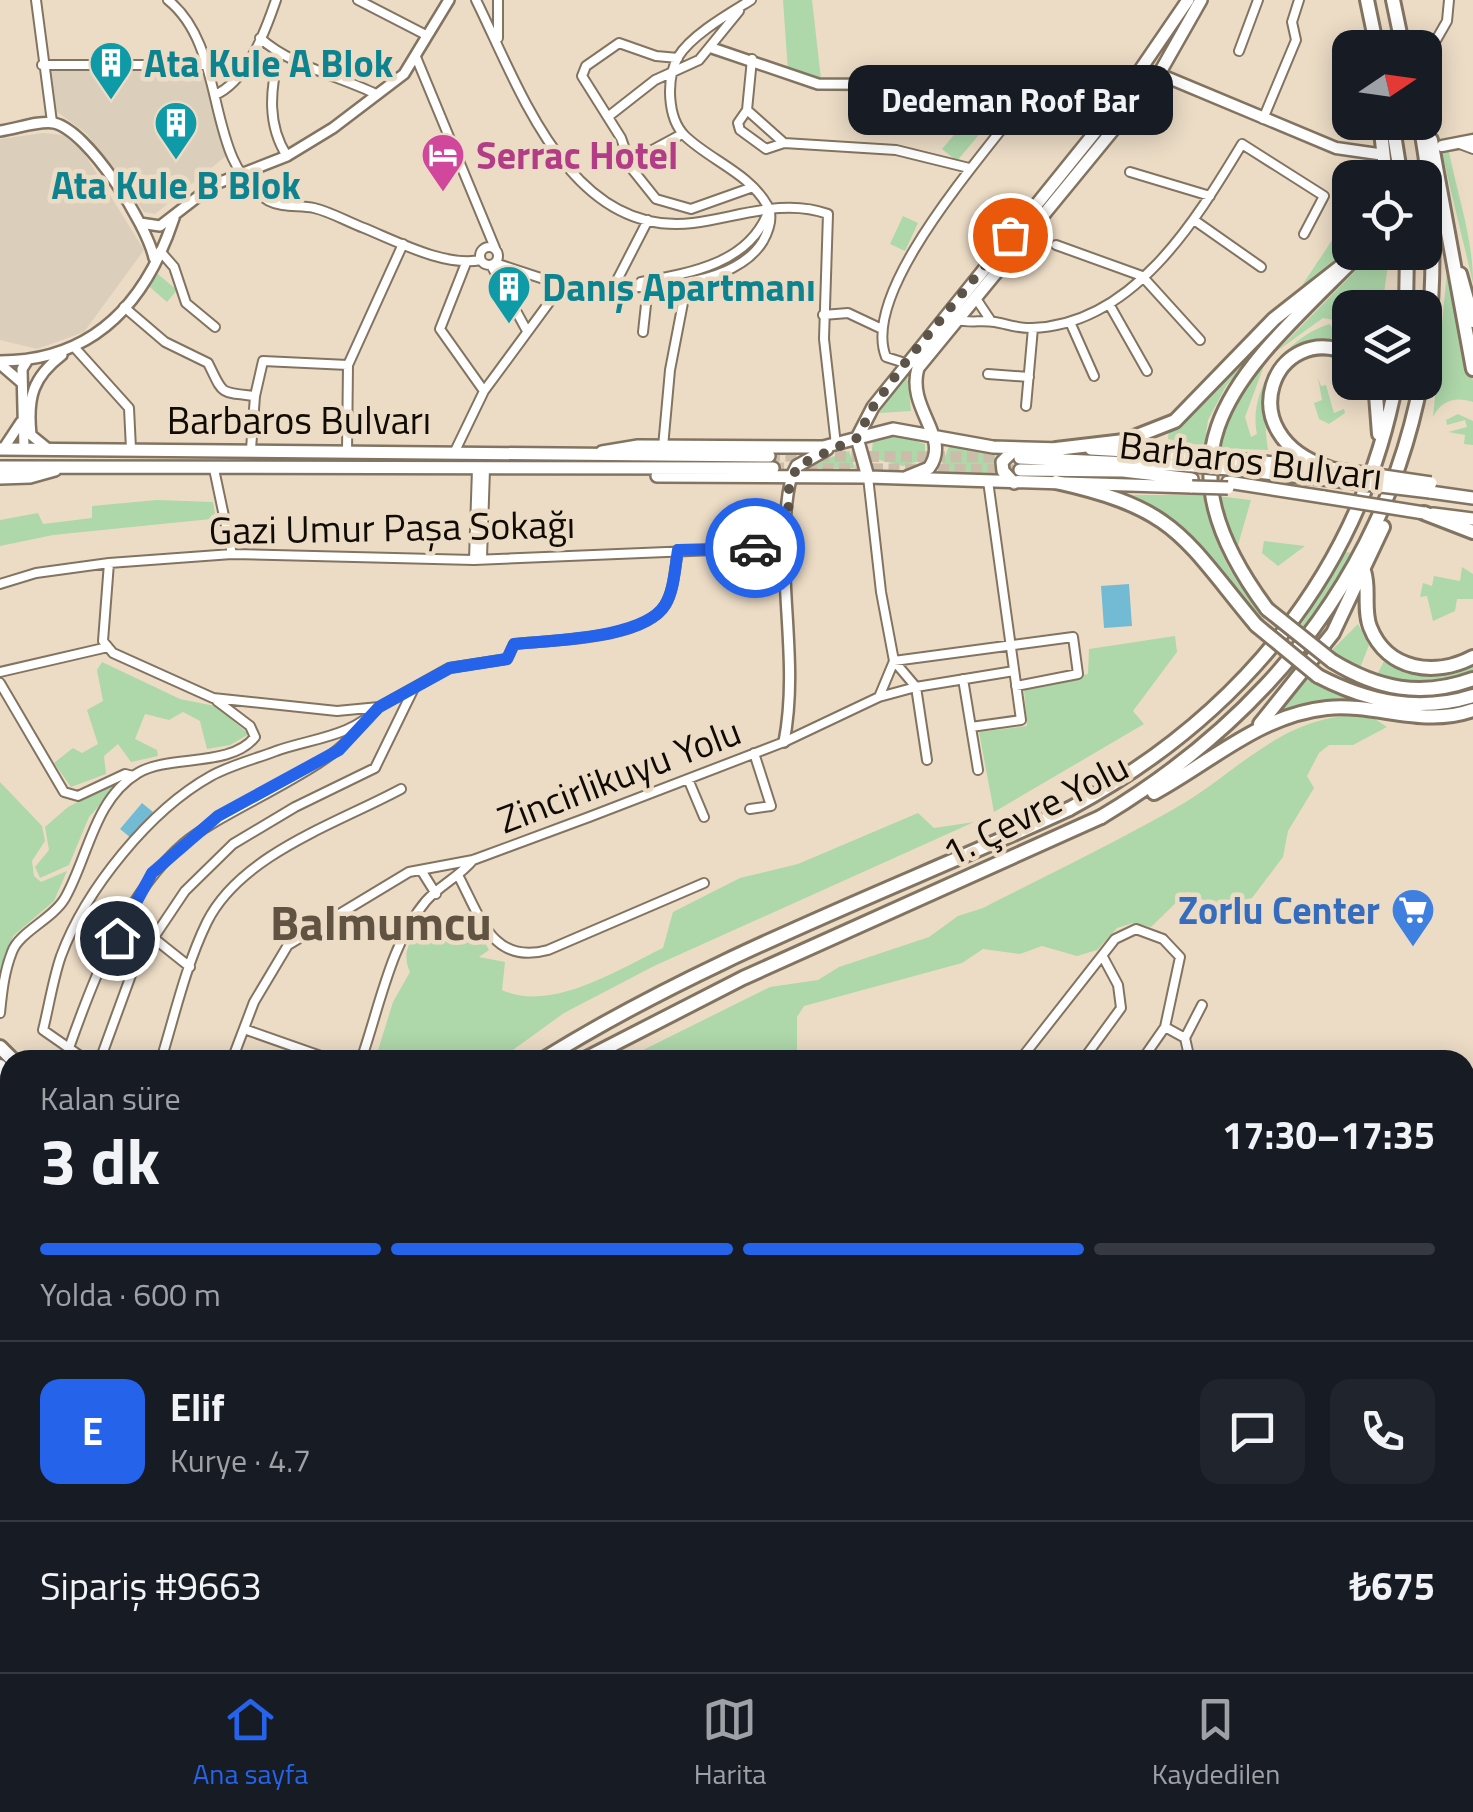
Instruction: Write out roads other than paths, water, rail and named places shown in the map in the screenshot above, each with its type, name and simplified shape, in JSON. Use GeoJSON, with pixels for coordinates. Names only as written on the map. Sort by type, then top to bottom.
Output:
{"type":"FeatureCollection","features":[{"type":"Feature","properties":{"kind":"highway"},"geometry":{"type":"LineString","coordinates":[[1392,0],[1400,30]]}},
{"type":"Feature","properties":{"kind":"highway","name":"1. Çevre Yolu"},"geometry":{"type":"LineString","coordinates":[[603,1050],[743,978],[1101,817],[1210,742],[1282,672],[1341,588],[1399,478],[1426,387],[1438,286],[1435,210],[1425,140]]}},
{"type":"Feature","properties":{"kind":"highway"},"geometry":{"type":"LineString","coordinates":[[1429,140],[1436,156],[1473,369]]}},
{"type":"Feature","properties":{"kind":"highway"},"geometry":{"type":"LineString","coordinates":[[1451,253],[1473,321]]}},
{"type":"Feature","properties":{"kind":"highway"},"geometry":{"type":"LineString","coordinates":[[1056,449],[1124,441],[1175,420],[1274,319],[1339,270]]}},
{"type":"Feature","properties":{"kind":"highway"},"geometry":{"type":"LineString","coordinates":[[1345,270],[1238,381],[1215,428],[1210,476],[1217,520],[1231,558],[1267,610],[1332,661],[1398,690],[1434,689],[1473,679]]}},
{"type":"Feature","properties":{"kind":"highway"},"geometry":{"type":"LineString","coordinates":[[1330,474],[1297,455],[1280,437],[1270,410],[1272,388],[1287,362],[1305,351],[1332,349]]}},
{"type":"Feature","properties":{"kind":"highway"},"geometry":{"type":"LineString","coordinates":[[1376,400],[1380,447]]}},
{"type":"Feature","properties":{"kind":"highway","name":"1. Çevre Yolu"},"geometry":{"type":"LineString","coordinates":[[559,1050],[621,1013],[714,967],[1069,809],[1176,742],[1273,650],[1330,566],[1352,524],[1380,447],[1392,400]]}},
{"type":"Feature","properties":{"kind":"highway"},"geometry":{"type":"LineString","coordinates":[[1250,733],[1326,644],[1364,571],[1399,478]]}},
{"type":"Feature","properties":{"kind":"highway"},"geometry":{"type":"LineString","coordinates":[[1056,482],[1123,500],[1167,522],[1196,547],[1256,625],[1318,676],[1370,698],[1412,706],[1473,696]]}},
{"type":"Feature","properties":{"kind":"highway"},"geometry":{"type":"LineString","coordinates":[[1424,513],[1473,532]]}},
{"type":"Feature","properties":{"kind":"highway"},"geometry":{"type":"LineString","coordinates":[[1364,571],[1370,626],[1402,662],[1431,670],[1473,657]]}},
{"type":"Feature","properties":{"kind":"highway"},"geometry":{"type":"LineString","coordinates":[[1101,817],[1174,782],[1279,718],[1331,707],[1434,718],[1473,710]]}},
{"type":"Feature","properties":{"kind":"main road"},"geometry":{"type":"LineString","coordinates":[[898,478],[929,468],[936,455],[935,434],[920,411],[914,381],[918,368],[957,320],[970,293],[1132,85],[1188,0]]}},
{"type":"Feature","properties":{"kind":"main road"},"geometry":{"type":"LineString","coordinates":[[868,477],[857,438],[873,407],[905,363],[1158,74],[1201,0]]}},
{"type":"Feature","properties":{"kind":"main road"},"geometry":{"type":"LineString","coordinates":[[1158,74],[1156,60],[1164,39]]}},
{"type":"Feature","properties":{"kind":"main road"},"geometry":{"type":"LineString","coordinates":[[1132,85],[1158,74],[1352,153],[1378,154]]}},
{"type":"Feature","properties":{"kind":"main road"},"geometry":{"type":"LineString","coordinates":[[1442,146],[1473,140]]}},
{"type":"Feature","properties":{"kind":"main road","name":"Barbaros Bulvarı"},"geometry":{"type":"LineString","coordinates":[[598,453],[613,447],[836,446],[893,429],[935,434],[1020,458],[1123,471],[1330,474],[1469,497]]}},
{"type":"Feature","properties":{"kind":"main road"},"geometry":{"type":"LineString","coordinates":[[791,478],[806,459],[836,446]]}},
{"type":"Feature","properties":{"kind":"main road","name":"Barbaros Bulvarı"},"geometry":{"type":"LineString","coordinates":[[0,467],[566,469],[771,462],[598,453],[2,449]]}},
{"type":"Feature","properties":{"kind":"main road"},"geometry":{"type":"LineString","coordinates":[[24,449],[34,466]]}},
{"type":"Feature","properties":{"kind":"main road","name":"Barbaros Bulvarı"},"geometry":{"type":"LineString","coordinates":[[1020,458],[1056,449],[1194,472]]}},
{"type":"Feature","properties":{"kind":"main road"},"geometry":{"type":"LineString","coordinates":[[395,468],[448,460],[455,451]]}},
{"type":"Feature","properties":{"kind":"main road"},"geometry":{"type":"LineString","coordinates":[[1014,483],[1002,471],[1002,462],[1008,452],[1020,458]]}},
{"type":"Feature","properties":{"kind":"main road"},"geometry":{"type":"LineString","coordinates":[[0,478],[30,477],[63,466]]}},
{"type":"Feature","properties":{"kind":"main road","name":"Barbaros Bulvarı"},"geometry":{"type":"LineString","coordinates":[[566,469],[622,475],[868,477],[1014,483],[1194,472]]}},
{"type":"Feature","properties":{"kind":"main road"},"geometry":{"type":"LineString","coordinates":[[1194,472],[1230,475]]}},
{"type":"Feature","properties":{"kind":"main road","name":"Barbaros Bulvarı"},"geometry":{"type":"LineString","coordinates":[[1230,475],[1257,488],[1473,518]]}},
{"type":"Feature","properties":{"kind":"street"},"geometry":{"type":"LineString","coordinates":[[36,0],[52,122]]}},
{"type":"Feature","properties":{"kind":"street"},"geometry":{"type":"LineString","coordinates":[[168,0],[186,15],[208,65],[238,171],[269,201],[316,208],[403,244],[466,263],[493,256],[562,285],[613,288],[686,282],[722,271],[754,255],[770,230],[770,208],[754,187],[682,134],[669,102],[678,58],[748,2]]}},
{"type":"Feature","properties":{"kind":"street"},"geometry":{"type":"LineString","coordinates":[[215,95],[232,88],[276,0]]}},
{"type":"Feature","properties":{"kind":"street"},"geometry":{"type":"LineString","coordinates":[[358,0],[426,35]]}},
{"type":"Feature","properties":{"kind":"street"},"geometry":{"type":"LineString","coordinates":[[140,224],[160,226],[238,171],[287,156],[404,74],[449,0]]}},
{"type":"Feature","properties":{"kind":"street"},"geometry":{"type":"LineString","coordinates":[[498,42],[495,0],[476,0],[531,110],[567,166],[590,192],[611,207],[648,220],[697,222],[770,208],[828,214],[824,316],[836,446]]}},
{"type":"Feature","properties":{"kind":"street"},"geometry":{"type":"LineString","coordinates":[[1239,51],[1258,0]]}},
{"type":"Feature","properties":{"kind":"street"},"geometry":{"type":"LineString","coordinates":[[1263,119],[1296,40],[1292,22],[1299,0]]}},
{"type":"Feature","properties":{"kind":"street"},"geometry":{"type":"LineString","coordinates":[[1442,30],[1449,0]]}},
{"type":"Feature","properties":{"kind":"street"},"geometry":{"type":"LineString","coordinates":[[609,116],[655,80],[699,60],[748,2]]}},
{"type":"Feature","properties":{"kind":"street"},"geometry":{"type":"LineString","coordinates":[[260,38],[279,55],[327,70],[376,94]]}},
{"type":"Feature","properties":{"kind":"street"},"geometry":{"type":"LineString","coordinates":[[678,58],[656,56],[619,43],[586,66],[582,76],[609,116],[630,162],[656,199],[672,206],[708,205],[754,187]]}},
{"type":"Feature","properties":{"kind":"street"},"geometry":{"type":"LineString","coordinates":[[712,48],[818,84],[1132,85]]}},
{"type":"Feature","properties":{"kind":"street"},"geometry":{"type":"LineString","coordinates":[[279,55],[271,88],[275,137],[287,156]]}},
{"type":"Feature","properties":{"kind":"street"},"geometry":{"type":"LineString","coordinates":[[416,56],[486,219],[493,256],[527,331]]}},
{"type":"Feature","properties":{"kind":"street"},"geometry":{"type":"LineString","coordinates":[[752,60],[746,110],[738,122],[740,130],[766,149],[784,143],[896,150],[969,168]]}},
{"type":"Feature","properties":{"kind":"street"},"geometry":{"type":"LineString","coordinates":[[42,65],[208,65]]}},
{"type":"Feature","properties":{"kind":"street"},"geometry":{"type":"LineString","coordinates":[[404,74],[426,81]]}},
{"type":"Feature","properties":{"kind":"street"},"geometry":{"type":"LineString","coordinates":[[905,363],[886,357],[882,328],[900,276],[969,168],[1037,83]]}},
{"type":"Feature","properties":{"kind":"street"},"geometry":{"type":"LineString","coordinates":[[1089,87],[1108,97],[1112,111]]}},
{"type":"Feature","properties":{"kind":"street"},"geometry":{"type":"LineString","coordinates":[[746,110],[784,143]]}},
{"type":"Feature","properties":{"kind":"street"},"geometry":{"type":"LineString","coordinates":[[0,131],[52,122],[66,128],[96,158],[157,254],[174,267],[186,303],[215,327]]}},
{"type":"Feature","properties":{"kind":"street"},"geometry":{"type":"LineString","coordinates":[[630,162],[682,134]]}},
{"type":"Feature","properties":{"kind":"street"},"geometry":{"type":"LineString","coordinates":[[1457,143],[1473,148]]}},
{"type":"Feature","properties":{"kind":"street"},"geometry":{"type":"LineString","coordinates":[[957,320],[1033,328],[1070,322],[1109,304],[1142,276],[1194,220],[1242,144],[1324,196],[1304,234]]}},
{"type":"Feature","properties":{"kind":"street"},"geometry":{"type":"LineString","coordinates":[[1130,172],[1210,196]]}},
{"type":"Feature","properties":{"kind":"street"},"geometry":{"type":"LineString","coordinates":[[613,288],[696,272],[750,246],[770,208]]}},
{"type":"Feature","properties":{"kind":"street"},"geometry":{"type":"LineString","coordinates":[[50,449],[38,445],[32,435],[34,384],[45,368],[96,338],[124,307],[174,218]]}},
{"type":"Feature","properties":{"kind":"street"},"geometry":{"type":"LineString","coordinates":[[613,288],[648,220]]}},
{"type":"Feature","properties":{"kind":"street"},"geometry":{"type":"LineString","coordinates":[[1194,220],[1261,267]]}},
{"type":"Feature","properties":{"kind":"street"},"geometry":{"type":"LineString","coordinates":[[347,452],[348,365],[403,244]]}},
{"type":"Feature","properties":{"kind":"street"},"geometry":{"type":"LineString","coordinates":[[1056,245],[1142,276],[1200,340]]}},
{"type":"Feature","properties":{"kind":"street"},"geometry":{"type":"LineString","coordinates":[[466,263],[440,329],[484,391]]}},
{"type":"Feature","properties":{"kind":"street"},"geometry":{"type":"LineString","coordinates":[[662,447],[670,370],[686,282]]}},
{"type":"Feature","properties":{"kind":"street"},"geometry":{"type":"LineString","coordinates":[[455,451],[484,391],[562,285]]}},
{"type":"Feature","properties":{"kind":"street"},"geometry":{"type":"LineString","coordinates":[[643,332],[648,286]]}},
{"type":"Feature","properties":{"kind":"street"},"geometry":{"type":"LineString","coordinates":[[970,293],[991,321]]}},
{"type":"Feature","properties":{"kind":"street"},"geometry":{"type":"LineString","coordinates":[[1109,304],[1147,370]]}},
{"type":"Feature","properties":{"kind":"street"},"geometry":{"type":"LineString","coordinates":[[124,307],[165,342],[208,363],[216,388],[255,396]]}},
{"type":"Feature","properties":{"kind":"street"},"geometry":{"type":"LineString","coordinates":[[824,316],[848,313],[882,328]]}},
{"type":"Feature","properties":{"kind":"street"},"geometry":{"type":"LineString","coordinates":[[1070,322],[1094,376]]}},
{"type":"Feature","properties":{"kind":"street"},"geometry":{"type":"LineString","coordinates":[[1026,406],[1033,328]]}},
{"type":"Feature","properties":{"kind":"street"},"geometry":{"type":"LineString","coordinates":[[0,362],[28,361],[75,348]]}},
{"type":"Feature","properties":{"kind":"street"},"geometry":{"type":"LineString","coordinates":[[75,348],[128,408],[131,448]]}},
{"type":"Feature","properties":{"kind":"street"},"geometry":{"type":"LineString","coordinates":[[24,449],[22,383],[28,361]]}},
{"type":"Feature","properties":{"kind":"street"},"geometry":{"type":"LineString","coordinates":[[250,449],[263,361],[348,365]]}},
{"type":"Feature","properties":{"kind":"street"},"geometry":{"type":"LineString","coordinates":[[0,362],[22,383]]}},
{"type":"Feature","properties":{"kind":"street"},"geometry":{"type":"LineString","coordinates":[[988,374],[1028,377]]}},
{"type":"Feature","properties":{"kind":"street"},"geometry":{"type":"LineString","coordinates":[[2,449],[22,419]]}},
{"type":"Feature","properties":{"kind":"street"},"geometry":{"type":"LineString","coordinates":[[214,469],[232,554]]}},
{"type":"Feature","properties":{"kind":"street"},"geometry":{"type":"LineString","coordinates":[[478,559],[481,469]]}},
{"type":"Feature","properties":{"kind":"street"},"geometry":{"type":"LineString","coordinates":[[868,477],[881,592],[894,662],[916,687],[927,760]]}},
{"type":"Feature","properties":{"kind":"street"},"geometry":{"type":"LineString","coordinates":[[784,742],[791,693],[787,547],[791,478]]}},
{"type":"Feature","properties":{"kind":"street"},"geometry":{"type":"LineString","coordinates":[[971,727],[1021,720],[988,482]]}},
{"type":"Feature","properties":{"kind":"street","name":"Gazi Umur Paşa Sokağı"},"geometry":{"type":"LineString","coordinates":[[0,584],[36,573],[109,563],[232,554],[478,559],[787,547]]}},
{"type":"Feature","properties":{"kind":"street"},"geometry":{"type":"LineString","coordinates":[[69,1048],[90,988],[152,873],[218,816],[339,750],[379,707],[450,668],[507,659],[514,644],[590,637],[638,625],[657,615],[668,602],[678,550]]}},
{"type":"Feature","properties":{"kind":"street"},"geometry":{"type":"LineString","coordinates":[[0,683],[64,792],[78,796],[126,774],[133,776],[250,743],[255,732],[213,698],[108,648],[103,640],[109,563]]}},
{"type":"Feature","properties":{"kind":"street"},"geometry":{"type":"LineString","coordinates":[[894,662],[1072,638],[1078,674],[1016,686]]}},
{"type":"Feature","properties":{"kind":"street"},"geometry":{"type":"LineString","coordinates":[[0,672],[108,648]]}},
{"type":"Feature","properties":{"kind":"street"},"geometry":{"type":"LineString","coordinates":[[879,697],[894,662]]}},
{"type":"Feature","properties":{"kind":"street","name":"Zincirlikuyu Yolu"},"geometry":{"type":"LineString","coordinates":[[244,1029],[288,945],[409,872],[473,860],[784,742],[879,697],[916,687],[1014,672]]}},
{"type":"Feature","properties":{"kind":"street"},"geometry":{"type":"LineString","coordinates":[[964,680],[978,770]]}},
{"type":"Feature","properties":{"kind":"street"},"geometry":{"type":"LineString","coordinates":[[104,1050],[134,967],[156,940],[184,891],[233,844],[295,807],[375,768],[414,688]]}},
{"type":"Feature","properties":{"kind":"street"},"geometry":{"type":"LineString","coordinates":[[213,698],[337,712],[379,707]]}},
{"type":"Feature","properties":{"kind":"street"},"geometry":{"type":"LineString","coordinates":[[72,1050],[42,1030],[62,954],[106,876],[144,830],[170,803],[214,774],[314,738],[354,730]]}},
{"type":"Feature","properties":{"kind":"street"},"geometry":{"type":"LineString","coordinates":[[750,809],[771,806],[754,753]]}},
{"type":"Feature","properties":{"kind":"street"},"geometry":{"type":"LineString","coordinates":[[0,1013],[13,948],[60,907],[77,878],[94,825],[133,776]]}},
{"type":"Feature","properties":{"kind":"street"},"geometry":{"type":"LineString","coordinates":[[688,779],[704,817]]}},
{"type":"Feature","properties":{"kind":"street"},"geometry":{"type":"LineString","coordinates":[[164,1050],[208,920],[229,891],[270,858],[401,789]]}},
{"type":"Feature","properties":{"kind":"street"},"geometry":{"type":"LineString","coordinates":[[365,1050],[402,942],[427,900],[459,878],[473,860]]}},
{"type":"Feature","properties":{"kind":"street"},"geometry":{"type":"LineString","coordinates":[[421,870],[436,894]]}},
{"type":"Feature","properties":{"kind":"street"},"geometry":{"type":"LineString","coordinates":[[459,878],[486,928],[506,952],[522,954],[548,950],[704,883]]}},
{"type":"Feature","properties":{"kind":"street"},"geometry":{"type":"LineString","coordinates":[[1028,1050],[1115,939],[1136,930],[1164,939],[1180,957],[1164,1027],[1149,1050]]}},
{"type":"Feature","properties":{"kind":"street"},"geometry":{"type":"LineString","coordinates":[[156,940],[190,967]]}},
{"type":"Feature","properties":{"kind":"street"},"geometry":{"type":"LineString","coordinates":[[1090,1050],[1121,1008],[1118,985],[1103,957]]}},
{"type":"Feature","properties":{"kind":"street"},"geometry":{"type":"LineString","coordinates":[[1187,1050],[1184,1038],[1202,1005]]}},
{"type":"Feature","properties":{"kind":"street"},"geometry":{"type":"LineString","coordinates":[[1164,1027],[1184,1038]]}},
{"type":"Feature","properties":{"kind":"street"},"geometry":{"type":"LineString","coordinates":[[236,1050],[244,1029],[304,1050]]}},
{"type":"Feature","properties":{"kind":"water"},"geometry":{"type":"Polygon","coordinates":[[[1129,584],[1132,626],[1104,628],[1101,586],[1129,584]]]}},
{"type":"Feature","properties":{"kind":"water"},"geometry":{"type":"Polygon","coordinates":[[[142,803],[153,812],[131,838],[120,829],[142,803]]]}},
{"type":"Feature","properties":{"kind":"tunnel"},"geometry":{"type":"LineString","coordinates":[[769,456],[1011,457]]}},
{"type":"Feature","properties":{"kind":"tunnel"},"geometry":{"type":"LineString","coordinates":[[773,468],[1020,470]]}},
{"type":"Feature","properties":{"kind":"place","name":"Ata Kule A Blok"},"geometry":{"type":"Point","coordinates":[111,101]}},
{"type":"Feature","properties":{"kind":"place","name":"Ata Kule B Blok"},"geometry":{"type":"Point","coordinates":[176,161]}},
{"type":"Feature","properties":{"kind":"place","name":"Serrac Hotel"},"geometry":{"type":"Point","coordinates":[443,193]}},
{"type":"Feature","properties":{"kind":"place","name":"Dedeman Roof Bar"},"geometry":{"type":"Point","coordinates":[1010,235]}},
{"type":"Feature","properties":{"kind":"place","name":"Danış Apartmanı"},"geometry":{"type":"Point","coordinates":[509,325]}},
{"type":"Feature","properties":{"kind":"place","name":"Zorlu Center"},"geometry":{"type":"Point","coordinates":[1413,948]}},
{"type":"Feature","properties":{"kind":"district","name":"Balmumcu"},"geometry":{"type":"Point","coordinates":[381,922]}}]}
